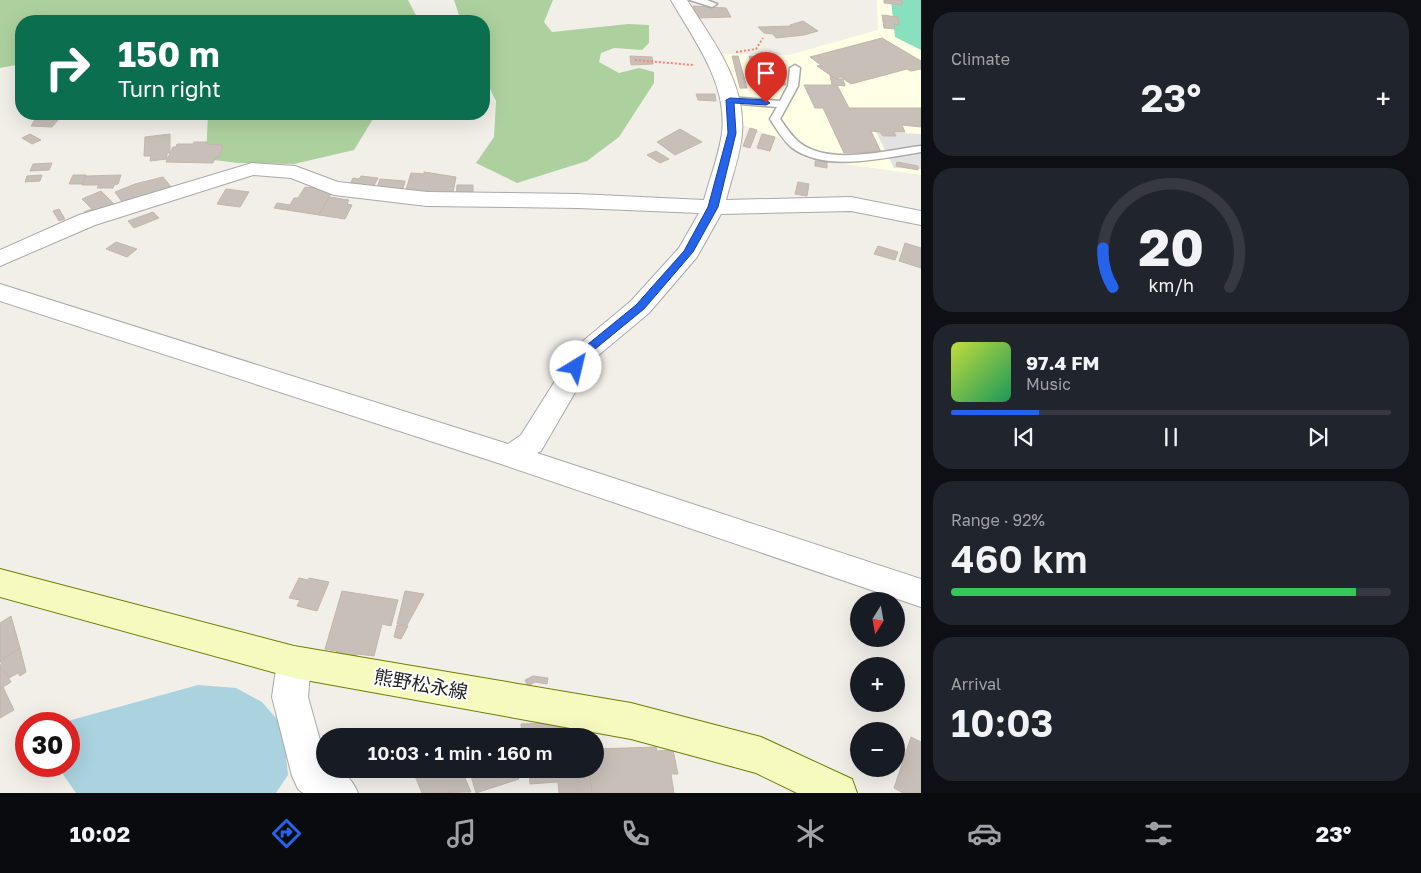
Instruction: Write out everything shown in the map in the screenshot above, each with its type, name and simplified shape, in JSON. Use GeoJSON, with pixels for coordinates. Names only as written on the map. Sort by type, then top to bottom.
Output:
{"type":"FeatureCollection","features":[{"type":"Feature","properties":{"kind":"main road","name":"熊野松永線"},"geometry":{"type":"LineString","coordinates":[[0,583],[294,662],[631,721],[762,756],[838,793]]}},
{"type":"Feature","properties":{"kind":"street"},"geometry":{"type":"LineString","coordinates":[[511,456],[531,443],[586,352],[640,307],[688,252],[713,207],[732,133],[730,100],[714,58],[679,0]]}},
{"type":"Feature","properties":{"kind":"street"},"geometry":{"type":"LineString","coordinates":[[0,259],[87,220],[252,169],[294,172],[334,188],[427,199],[578,200],[713,207],[852,204],[921,218]]}},
{"type":"Feature","properties":{"kind":"street"},"geometry":{"type":"LineString","coordinates":[[0,292],[511,456],[921,594]]}},
{"type":"Feature","properties":{"kind":"street"},"geometry":{"type":"LineString","coordinates":[[294,662],[290,698],[311,776],[339,793]]}},
{"type":"Feature","properties":{"kind":"lane"},"geometry":{"type":"LineString","coordinates":[[695,0],[712,4]]}},
{"type":"Feature","properties":{"kind":"lane"},"geometry":{"type":"LineString","coordinates":[[795,68],[793,86],[775,119],[783,131],[800,148],[821,156],[866,158],[921,149]]}},
{"type":"Feature","properties":{"kind":"lane"},"geometry":{"type":"LineString","coordinates":[[730,100],[784,104]]}},
{"type":"Feature","properties":{"kind":"path"},"geometry":{"type":"LineString","coordinates":[[635,60],[714,58],[750,52],[762,44],[763,38]]}},
{"type":"Feature","properties":{"kind":"shaded area"},"geometry":{"type":"Polygon","coordinates":[[[877,0],[921,0],[921,175],[805,158],[777,137],[742,125],[724,54],[789,55],[878,30],[877,0]]]}},
{"type":"Feature","properties":{"kind":"shaded area"},"geometry":{"type":"Polygon","coordinates":[[[876,132],[921,134],[921,169],[894,168],[876,132]]]}},
{"type":"Feature","properties":{"kind":"green space"},"geometry":{"type":"Polygon","coordinates":[[[0,0],[408,0],[416,15],[15,15],[15,65],[0,68],[0,0]]]}},
{"type":"Feature","properties":{"kind":"green space"},"geometry":{"type":"Polygon","coordinates":[[[454,0],[553,0],[544,22],[552,32],[628,24],[649,25],[649,43],[642,50],[614,48],[601,53],[599,62],[619,73],[639,68],[654,72],[654,83],[619,137],[587,161],[517,183],[476,163],[494,137],[496,101],[490,89],[490,15],[459,15],[454,0]]]}},
{"type":"Feature","properties":{"kind":"green space"},"geometry":{"type":"Polygon","coordinates":[[[891,0],[921,0],[921,50],[895,37],[891,0]]]}},
{"type":"Feature","properties":{"kind":"green space"},"geometry":{"type":"Polygon","coordinates":[[[208,120],[372,120],[354,150],[294,164],[238,163],[206,159],[208,120]]]}},
{"type":"Feature","properties":{"kind":"water"},"geometry":{"type":"Polygon","coordinates":[[[198,685],[236,688],[262,702],[283,726],[288,775],[276,793],[76,793],[65,777],[80,777],[80,718],[198,685]]]}},
{"type":"Feature","properties":{"kind":"building"},"geometry":{"type":"Polygon","coordinates":[[[884,0],[902,0],[902,5],[884,3],[884,0]]]}},
{"type":"Feature","properties":{"kind":"building"},"geometry":{"type":"Polygon","coordinates":[[[693,6],[726,8],[731,17],[698,18],[693,6]]]}},
{"type":"Feature","properties":{"kind":"building"},"geometry":{"type":"Polygon","coordinates":[[[882,15],[898,17],[899,25],[894,24],[895,29],[884,28],[882,15]]]}},
{"type":"Feature","properties":{"kind":"building"},"geometry":{"type":"Polygon","coordinates":[[[803,21],[818,31],[804,35],[776,38],[773,34],[764,33],[758,27],[792,26],[790,25],[803,21]]]}},
{"type":"Feature","properties":{"kind":"building"},"geometry":{"type":"Polygon","coordinates":[[[882,38],[921,61],[921,69],[911,71],[907,69],[851,84],[841,77],[836,79],[817,66],[821,65],[810,57],[882,38]]]}},
{"type":"Feature","properties":{"kind":"building"},"geometry":{"type":"Polygon","coordinates":[[[630,56],[652,57],[653,64],[631,65],[630,56]]]}},
{"type":"Feature","properties":{"kind":"building"},"geometry":{"type":"Polygon","coordinates":[[[732,56],[738,56],[747,88],[740,88],[732,56]]]}},
{"type":"Feature","properties":{"kind":"building"},"geometry":{"type":"Polygon","coordinates":[[[749,56],[759,57],[768,84],[757,84],[749,56]]]}},
{"type":"Feature","properties":{"kind":"building"},"geometry":{"type":"Polygon","coordinates":[[[770,57],[776,57],[786,85],[779,85],[770,57]]]}},
{"type":"Feature","properties":{"kind":"building"},"geometry":{"type":"Polygon","coordinates":[[[830,75],[836,79],[843,79],[845,86],[832,85],[830,75]]]}},
{"type":"Feature","properties":{"kind":"building"},"geometry":{"type":"Polygon","coordinates":[[[804,85],[837,85],[849,108],[921,108],[921,127],[902,125],[905,132],[894,132],[896,136],[883,136],[880,132],[871,131],[881,152],[844,153],[823,108],[815,108],[804,85]]]}},
{"type":"Feature","properties":{"kind":"building"},"geometry":{"type":"Polygon","coordinates":[[[696,94],[715,94],[716,101],[698,100],[696,94]]]}},
{"type":"Feature","properties":{"kind":"building"},"geometry":{"type":"Polygon","coordinates":[[[35,120],[58,120],[52,127],[31,126],[35,120]]]}},
{"type":"Feature","properties":{"kind":"building"},"geometry":{"type":"Polygon","coordinates":[[[750,128],[757,130],[750,148],[743,146],[750,128]]]}},
{"type":"Feature","properties":{"kind":"building"},"geometry":{"type":"Polygon","coordinates":[[[680,129],[702,142],[675,155],[657,142],[680,129]]]}},
{"type":"Feature","properties":{"kind":"building"},"geometry":{"type":"Polygon","coordinates":[[[30,134],[41,140],[32,144],[22,138],[30,134]]]}},
{"type":"Feature","properties":{"kind":"building"},"geometry":{"type":"Polygon","coordinates":[[[170,134],[170,153],[167,153],[167,159],[150,161],[151,156],[144,156],[145,137],[170,134]]]}},
{"type":"Feature","properties":{"kind":"building"},"geometry":{"type":"Polygon","coordinates":[[[762,134],[775,137],[770,151],[757,148],[762,134]]]}},
{"type":"Feature","properties":{"kind":"building"},"geometry":{"type":"Polygon","coordinates":[[[194,142],[223,145],[220,156],[215,158],[213,163],[166,162],[173,147],[176,147],[177,144],[193,144],[194,142]]]}},
{"type":"Feature","properties":{"kind":"building"},"geometry":{"type":"Polygon","coordinates":[[[656,151],[669,159],[660,163],[647,155],[656,151]]]}},
{"type":"Feature","properties":{"kind":"building"},"geometry":{"type":"Polygon","coordinates":[[[815,161],[827,162],[827,168],[815,166],[815,161]]]}},
{"type":"Feature","properties":{"kind":"building"},"geometry":{"type":"Polygon","coordinates":[[[897,162],[918,166],[918,170],[896,166],[897,162]]]}},
{"type":"Feature","properties":{"kind":"building"},"geometry":{"type":"Polygon","coordinates":[[[52,163],[49,170],[30,171],[33,164],[52,163]]]}},
{"type":"Feature","properties":{"kind":"building"},"geometry":{"type":"Polygon","coordinates":[[[424,172],[456,177],[452,197],[405,193],[411,173],[424,174],[424,172]]]}},
{"type":"Feature","properties":{"kind":"building"},"geometry":{"type":"Polygon","coordinates":[[[42,175],[40,181],[25,182],[27,176],[42,175]]]}},
{"type":"Feature","properties":{"kind":"building"},"geometry":{"type":"Polygon","coordinates":[[[73,175],[86,175],[83,184],[69,184],[73,175]]]}},
{"type":"Feature","properties":{"kind":"building"},"geometry":{"type":"Polygon","coordinates":[[[121,175],[118,184],[114,185],[113,188],[97,188],[99,185],[82,185],[86,176],[121,175]]]}},
{"type":"Feature","properties":{"kind":"building"},"geometry":{"type":"Polygon","coordinates":[[[361,176],[378,178],[372,189],[349,186],[353,178],[359,179],[361,176]]]}},
{"type":"Feature","properties":{"kind":"building"},"geometry":{"type":"Polygon","coordinates":[[[163,177],[176,193],[127,209],[115,192],[135,184],[163,177]]]}},
{"type":"Feature","properties":{"kind":"building"},"geometry":{"type":"Polygon","coordinates":[[[380,179],[405,181],[402,192],[376,190],[380,179]]]}},
{"type":"Feature","properties":{"kind":"building"},"geometry":{"type":"Polygon","coordinates":[[[798,182],[809,184],[807,196],[795,194],[798,182]]]}},
{"type":"Feature","properties":{"kind":"building"},"geometry":{"type":"Polygon","coordinates":[[[457,185],[473,185],[473,197],[456,198],[457,185]]]}},
{"type":"Feature","properties":{"kind":"building"},"geometry":{"type":"Polygon","coordinates":[[[305,187],[333,190],[319,215],[287,210],[294,198],[298,198],[305,187]]]}},
{"type":"Feature","properties":{"kind":"building"},"geometry":{"type":"Polygon","coordinates":[[[226,189],[249,192],[240,207],[217,204],[226,189]]]}},
{"type":"Feature","properties":{"kind":"building"},"geometry":{"type":"Polygon","coordinates":[[[101,191],[120,210],[92,222],[84,212],[92,209],[82,199],[101,191]]]}},
{"type":"Feature","properties":{"kind":"building"},"geometry":{"type":"Polygon","coordinates":[[[329,197],[349,200],[347,204],[352,205],[345,219],[319,215],[329,197]]]}},
{"type":"Feature","properties":{"kind":"building"},"geometry":{"type":"Polygon","coordinates":[[[277,203],[290,205],[287,210],[274,208],[277,203]]]}},
{"type":"Feature","properties":{"kind":"building"},"geometry":{"type":"Polygon","coordinates":[[[59,209],[65,219],[59,221],[53,211],[59,209]]]}},
{"type":"Feature","properties":{"kind":"building"},"geometry":{"type":"Polygon","coordinates":[[[153,212],[159,218],[134,228],[128,221],[153,212]]]}},
{"type":"Feature","properties":{"kind":"building"},"geometry":{"type":"Polygon","coordinates":[[[116,242],[137,249],[127,257],[106,249],[116,242]]]}},
{"type":"Feature","properties":{"kind":"building"},"geometry":{"type":"Polygon","coordinates":[[[905,243],[921,248],[921,268],[899,261],[905,243]]]}},
{"type":"Feature","properties":{"kind":"building"},"geometry":{"type":"Polygon","coordinates":[[[878,246],[898,252],[895,260],[874,254],[878,246]]]}},
{"type":"Feature","properties":{"kind":"building"},"geometry":{"type":"Polygon","coordinates":[[[299,578],[329,582],[317,611],[297,606],[300,600],[289,598],[299,578]]]}},
{"type":"Feature","properties":{"kind":"building"},"geometry":{"type":"Polygon","coordinates":[[[342,591],[398,600],[391,626],[382,624],[374,656],[357,654],[356,658],[336,654],[337,651],[325,649],[342,591]]]}},
{"type":"Feature","properties":{"kind":"building"},"geometry":{"type":"Polygon","coordinates":[[[405,591],[424,594],[407,625],[397,624],[405,591]]]}},
{"type":"Feature","properties":{"kind":"building"},"geometry":{"type":"Polygon","coordinates":[[[11,616],[20,648],[0,661],[0,623],[11,616]]]}},
{"type":"Feature","properties":{"kind":"building"},"geometry":{"type":"Polygon","coordinates":[[[397,625],[408,626],[401,639],[394,637],[397,625]]]}},
{"type":"Feature","properties":{"kind":"building"},"geometry":{"type":"Polygon","coordinates":[[[20,648],[26,672],[20,676],[18,673],[9,678],[0,661],[20,648]]]}},
{"type":"Feature","properties":{"kind":"building"},"geometry":{"type":"Polygon","coordinates":[[[0,664],[11,682],[0,689],[0,664]]]}},
{"type":"Feature","properties":{"kind":"building"},"geometry":{"type":"Polygon","coordinates":[[[533,676],[548,678],[547,684],[535,682],[528,686],[525,680],[533,676]]]}},
{"type":"Feature","properties":{"kind":"building"},"geometry":{"type":"Polygon","coordinates":[[[3,687],[14,710],[0,718],[0,689],[3,687]]]}},
{"type":"Feature","properties":{"kind":"building"},"geometry":{"type":"Polygon","coordinates":[[[571,722],[571,728],[521,728],[521,724],[571,722]]]}},
{"type":"Feature","properties":{"kind":"building"},"geometry":{"type":"Polygon","coordinates":[[[911,737],[921,742],[921,793],[903,793],[894,788],[898,777],[905,777],[905,755],[911,737]]]}},
{"type":"Feature","properties":{"kind":"building"},"geometry":{"type":"Polygon","coordinates":[[[656,747],[657,751],[673,750],[678,774],[671,774],[674,793],[592,793],[590,778],[604,778],[604,749],[656,747]]]}},
{"type":"Feature","properties":{"kind":"building"},"geometry":{"type":"Polygon","coordinates":[[[416,778],[465,778],[471,792],[422,793],[416,778]]]}},
{"type":"Feature","properties":{"kind":"building"},"geometry":{"type":"Polygon","coordinates":[[[472,778],[519,779],[476,793],[472,778]]]}},
{"type":"Feature","properties":{"kind":"building"},"geometry":{"type":"Polygon","coordinates":[[[530,778],[590,778],[592,793],[559,793],[558,782],[530,784],[530,778]]]}},
{"type":"Feature","properties":{"kind":"route"},"geometry":{"type":"LineString","coordinates":[[576,367],[586,352],[640,307],[688,252],[713,207],[732,133],[730,100],[766,103]]}}]}
